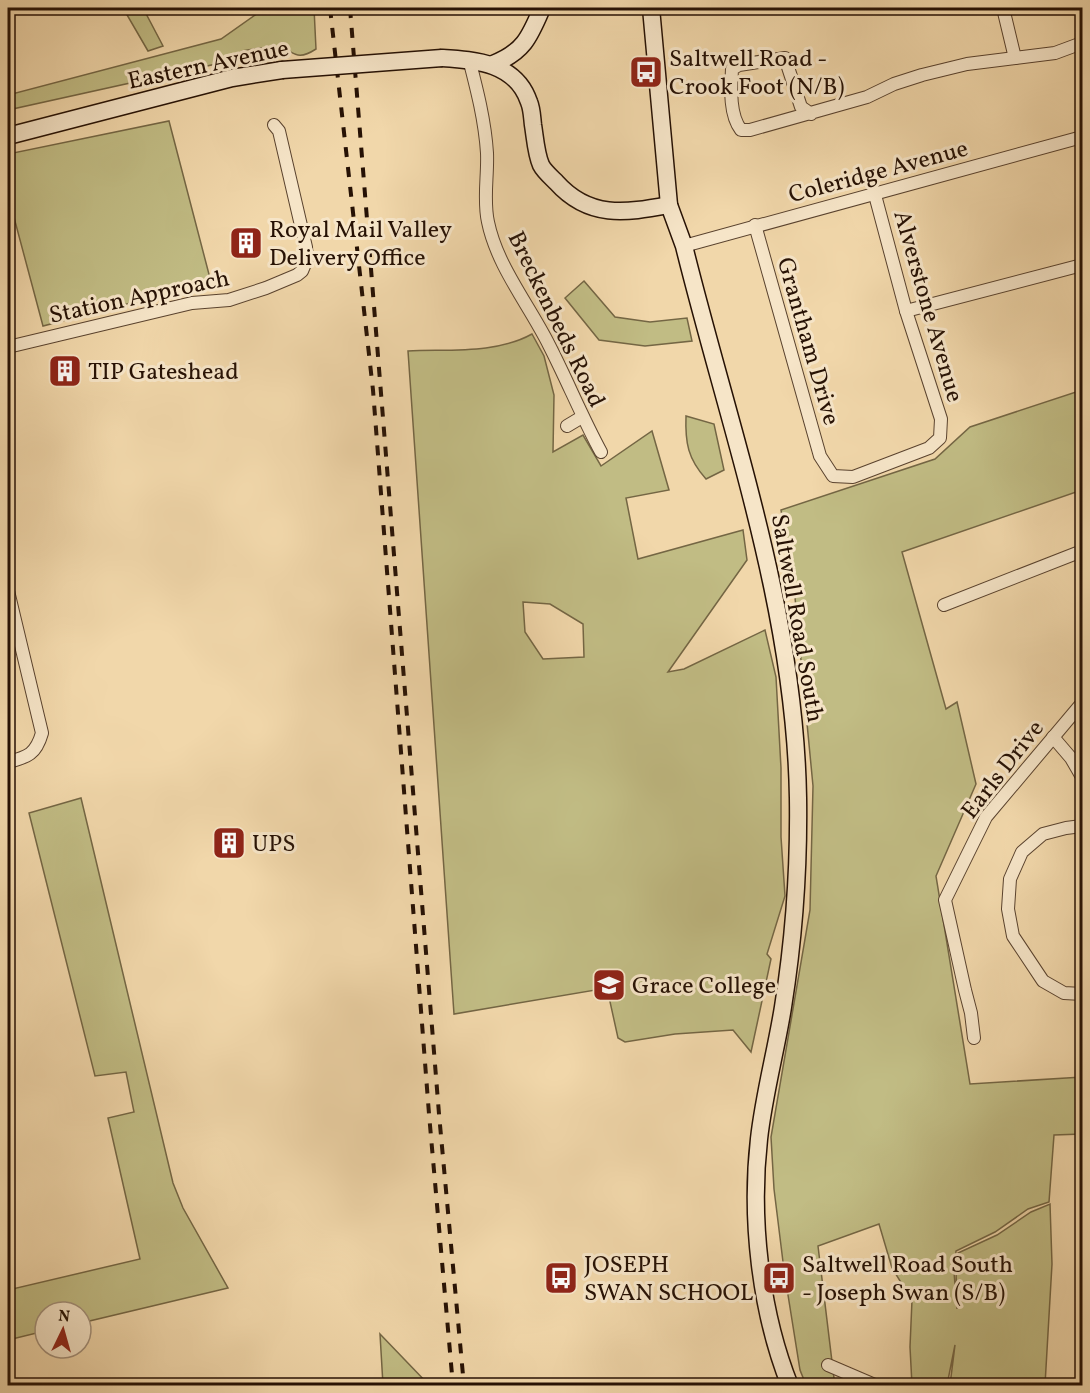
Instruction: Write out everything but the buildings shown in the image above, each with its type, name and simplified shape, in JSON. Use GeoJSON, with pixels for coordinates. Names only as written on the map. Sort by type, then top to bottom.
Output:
{"type":"FeatureCollection","features":[{"type":"Feature","properties":{"kind":"street"},"geometry":{"type":"LineString","coordinates":[[542,8],[523,46],[505,59],[493,64],[520,86],[529,102],[540,164],[561,189],[587,206],[604,211],[640,210],[669,205]]}},
{"type":"Feature","properties":{"kind":"street","name":"Saltwell Road South"},"geometry":{"type":"LineString","coordinates":[[651,8],[669,205],[684,246],[760,531],[786,661],[795,739],[798,855],[793,924],[783,1006],[759,1139],[756,1186],[763,1284],[777,1348],[790,1386]]}},
{"type":"Feature","properties":{"kind":"street"},"geometry":{"type":"LineString","coordinates":[[1003,8],[1015,58]]}},
{"type":"Feature","properties":{"kind":"street"},"geometry":{"type":"LineString","coordinates":[[810,114],[801,108],[785,58],[739,65],[732,69],[730,89],[737,124],[741,130],[750,130],[810,114],[867,97],[894,84],[922,75],[967,64],[1055,53],[1083,43]]}},
{"type":"Feature","properties":{"kind":"street","name":"Eastern Avenue"},"geometry":{"type":"LineString","coordinates":[[8,136],[232,78],[282,70],[442,58],[469,59],[493,64]]}},
{"type":"Feature","properties":{"kind":"street","name":"Breckenbeds Road"},"geometry":{"type":"LineString","coordinates":[[469,59],[482,109],[485,131],[488,178],[487,220],[491,234],[601,452]]}},
{"type":"Feature","properties":{"kind":"street","name":"Station Approach"},"geometry":{"type":"LineString","coordinates":[[8,347],[192,303],[229,300],[297,275],[305,264],[306,247],[279,131],[274,125]]}},
{"type":"Feature","properties":{"kind":"street","name":"Coleridge Avenue"},"geometry":{"type":"LineString","coordinates":[[684,246],[1083,136]]}},
{"type":"Feature","properties":{"kind":"street","name":"Alverstone Avenue"},"geometry":{"type":"LineString","coordinates":[[875,195],[906,311],[942,428]]}},
{"type":"Feature","properties":{"kind":"street","name":"Grantham Drive"},"geometry":{"type":"LineString","coordinates":[[754,225],[820,456],[833,476],[853,477],[928,448],[940,438],[942,428]]}},
{"type":"Feature","properties":{"kind":"street"},"geometry":{"type":"LineString","coordinates":[[906,311],[1083,265]]}},
{"type":"Feature","properties":{"kind":"street"},"geometry":{"type":"LineString","coordinates":[[567,426],[582,417]]}},
{"type":"Feature","properties":{"kind":"street"},"geometry":{"type":"LineString","coordinates":[[944,605],[1083,551]]}},
{"type":"Feature","properties":{"kind":"street"},"geometry":{"type":"LineString","coordinates":[[8,591],[42,733],[39,745],[29,755],[8,762]]}},
{"type":"Feature","properties":{"kind":"street","name":"Earls Drive"},"geometry":{"type":"LineString","coordinates":[[974,1038],[971,1013],[945,900],[986,817],[1083,703]]}},
{"type":"Feature","properties":{"kind":"street"},"geometry":{"type":"LineString","coordinates":[[1053,736],[1083,777]]}},
{"type":"Feature","properties":{"kind":"street"},"geometry":{"type":"LineString","coordinates":[[1083,826],[1043,834],[1022,852],[1010,879],[1008,909],[1013,936],[1043,981],[1064,993],[1083,994]]}},
{"type":"Feature","properties":{"kind":"street"},"geometry":{"type":"LineString","coordinates":[[828,1365],[877,1386]]}},
{"type":"Feature","properties":{"kind":"shaded area"},"geometry":{"type":"Polygon","coordinates":[[[123,8],[143,8],[163,46],[148,51],[123,8]]]}},
{"type":"Feature","properties":{"kind":"shaded area"},"geometry":{"type":"Polygon","coordinates":[[[265,8],[314,8],[316,49],[302,55],[276,47],[242,51],[234,60],[8,110],[8,95],[221,39],[265,8]]]}},
{"type":"Feature","properties":{"kind":"shaded area"},"geometry":{"type":"Polygon","coordinates":[[[169,121],[211,282],[43,326],[8,195],[8,154],[169,121]]]}},
{"type":"Feature","properties":{"kind":"shaded area"},"geometry":{"type":"Polygon","coordinates":[[[584,281],[615,317],[650,322],[687,318],[692,341],[645,346],[599,340],[565,298],[584,281]]]}},
{"type":"Feature","properties":{"kind":"shaded area"},"geometry":{"type":"Polygon","coordinates":[[[532,334],[544,356],[554,395],[553,452],[583,435],[601,466],[652,431],[669,490],[626,498],[638,559],[743,530],[747,560],[668,672],[684,669],[765,630],[776,677],[785,896],[767,954],[771,959],[751,1052],[733,1030],[675,1034],[625,1042],[618,1038],[607,988],[454,1014],[408,351],[488,348],[532,334]],[[523,602],[525,632],[543,659],[584,657],[583,624],[550,604],[523,602]]]}},
{"type":"Feature","properties":{"kind":"shaded area"},"geometry":{"type":"Polygon","coordinates":[[[1082,390],[1082,490],[902,552],[946,709],[957,702],[976,784],[936,876],[970,1084],[1082,1077],[1082,1134],[1054,1135],[1049,1202],[1028,1209],[995,1232],[956,1251],[954,1272],[957,1309],[958,1253],[997,1235],[1031,1212],[1050,1204],[1052,1264],[1045,1385],[950,1385],[955,1345],[947,1385],[912,1385],[910,1347],[912,1300],[892,1268],[879,1224],[818,1246],[834,1378],[838,1385],[806,1385],[800,1370],[784,1270],[774,1189],[771,1137],[810,910],[813,786],[794,587],[781,510],[935,459],[970,427],[1082,390]]]}},
{"type":"Feature","properties":{"kind":"shaded area"},"geometry":{"type":"Polygon","coordinates":[[[686,416],[714,424],[724,470],[706,479],[691,457],[686,434],[686,416]]]}},
{"type":"Feature","properties":{"kind":"shaded area"},"geometry":{"type":"Polygon","coordinates":[[[81,798],[173,1183],[183,1208],[228,1288],[93,1320],[93,1300],[33,1300],[33,1334],[8,1340],[8,1290],[140,1259],[108,1118],[134,1112],[126,1072],[95,1076],[29,813],[81,798]]]}},
{"type":"Feature","properties":{"kind":"shaded area"},"geometry":{"type":"Polygon","coordinates":[[[380,1334],[429,1385],[383,1385],[380,1334]]]}},
{"type":"Feature","properties":{"kind":"railway"},"geometry":{"type":"LineString","coordinates":[[330,8],[373,390],[429,1114],[453,1386]]}},
{"type":"Feature","properties":{"kind":"railway"},"geometry":{"type":"LineString","coordinates":[[350,8],[439,1114],[464,1386]]}},
{"type":"Feature","properties":{"kind":"place","name":"Saltwell Road - Crook Foot (N/B)"},"geometry":{"type":"Point","coordinates":[646,72]}},
{"type":"Feature","properties":{"kind":"place","name":"Royal Mail Valley Delivery Office"},"geometry":{"type":"Point","coordinates":[246,243]}},
{"type":"Feature","properties":{"kind":"place","name":"TIP Gateshead"},"geometry":{"type":"Point","coordinates":[65,371]}},
{"type":"Feature","properties":{"kind":"place","name":"UPS"},"geometry":{"type":"Point","coordinates":[229,843]}},
{"type":"Feature","properties":{"kind":"place","name":"Grace College"},"geometry":{"type":"Point","coordinates":[609,985]}},
{"type":"Feature","properties":{"kind":"place","name":"JOSEPH SWAN SCHOOL"},"geometry":{"type":"Point","coordinates":[561,1278]}},
{"type":"Feature","properties":{"kind":"place","name":"Saltwell Road South - Joseph Swan (S/B)"},"geometry":{"type":"Point","coordinates":[779,1278]}}]}
